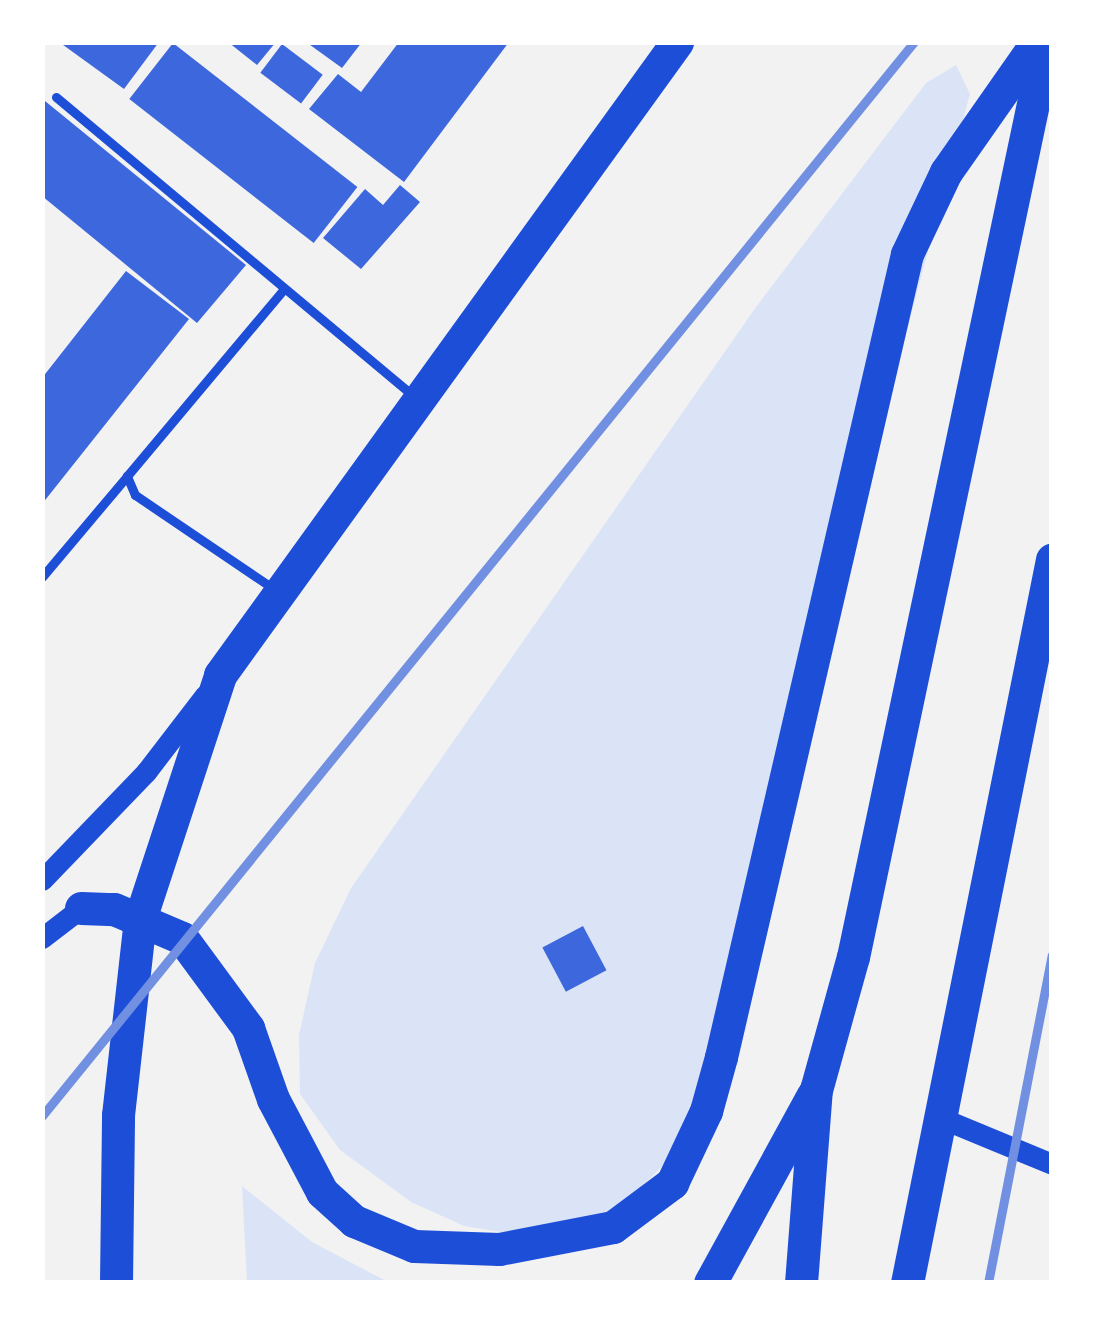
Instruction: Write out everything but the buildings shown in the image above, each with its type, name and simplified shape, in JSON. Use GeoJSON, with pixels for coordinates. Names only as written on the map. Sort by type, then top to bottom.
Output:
{"type":"FeatureCollection","features":[{"type":"Feature","properties":{"kind":"highway"},"geometry":{"type":"LineString","coordinates":[[116,1283],[118,1115],[140,920],[220,675],[677,42]]}},
{"type":"Feature","properties":{"kind":"highway"},"geometry":{"type":"LineString","coordinates":[[81,908],[140,920],[182,938],[248,1028],[296,1148],[322,1192],[354,1221],[414,1246],[499,1249],[613,1227],[672,1183],[706,1111],[721,1057],[907,254],[946,172],[1042,42]]}},
{"type":"Feature","properties":{"kind":"highway"},"geometry":{"type":"LineString","coordinates":[[801,1283],[815,1090],[853,957],[1042,42]]}},
{"type":"Feature","properties":{"kind":"highway"},"geometry":{"type":"LineString","coordinates":[[907,1283],[1052,559]]}},
{"type":"Feature","properties":{"kind":"highway"},"geometry":{"type":"LineString","coordinates":[[710,1283],[815,1090]]}},
{"type":"Feature","properties":{"kind":"street"},"geometry":{"type":"LineString","coordinates":[[42,880],[146,772],[220,675]]}},
{"type":"Feature","properties":{"kind":"street"},"geometry":{"type":"LineString","coordinates":[[42,938],[81,908]]}},
{"type":"Feature","properties":{"kind":"street"},"geometry":{"type":"LineString","coordinates":[[941,1118],[1052,1164]]}},
{"type":"Feature","properties":{"kind":"lane"},"geometry":{"type":"LineString","coordinates":[[56,97],[177,191],[283,290],[416,398]]}},
{"type":"Feature","properties":{"kind":"lane"},"geometry":{"type":"LineString","coordinates":[[42,577],[283,290]]}},
{"type":"Feature","properties":{"kind":"lane"},"geometry":{"type":"LineString","coordinates":[[127,476],[135,495],[278,592]]}},
{"type":"Feature","properties":{"kind":"shaded area"},"geometry":{"type":"Polygon","coordinates":[[[956,65],[970,94],[713,1055],[674,1155],[608,1219],[537,1238],[464,1226],[411,1202],[340,1150],[300,1094],[299,1035],[315,963],[351,888],[756,307],[926,83],[956,65]]]}},
{"type":"Feature","properties":{"kind":"shaded area"},"geometry":{"type":"Polygon","coordinates":[[[242,1186],[312,1242],[390,1283],[247,1283],[242,1186]]]}},
{"type":"Feature","properties":{"kind":"railway"},"geometry":{"type":"LineString","coordinates":[[42,1116],[914,42]]}},
{"type":"Feature","properties":{"kind":"railway"},"geometry":{"type":"LineString","coordinates":[[988,1283],[1052,955]]}}]}
